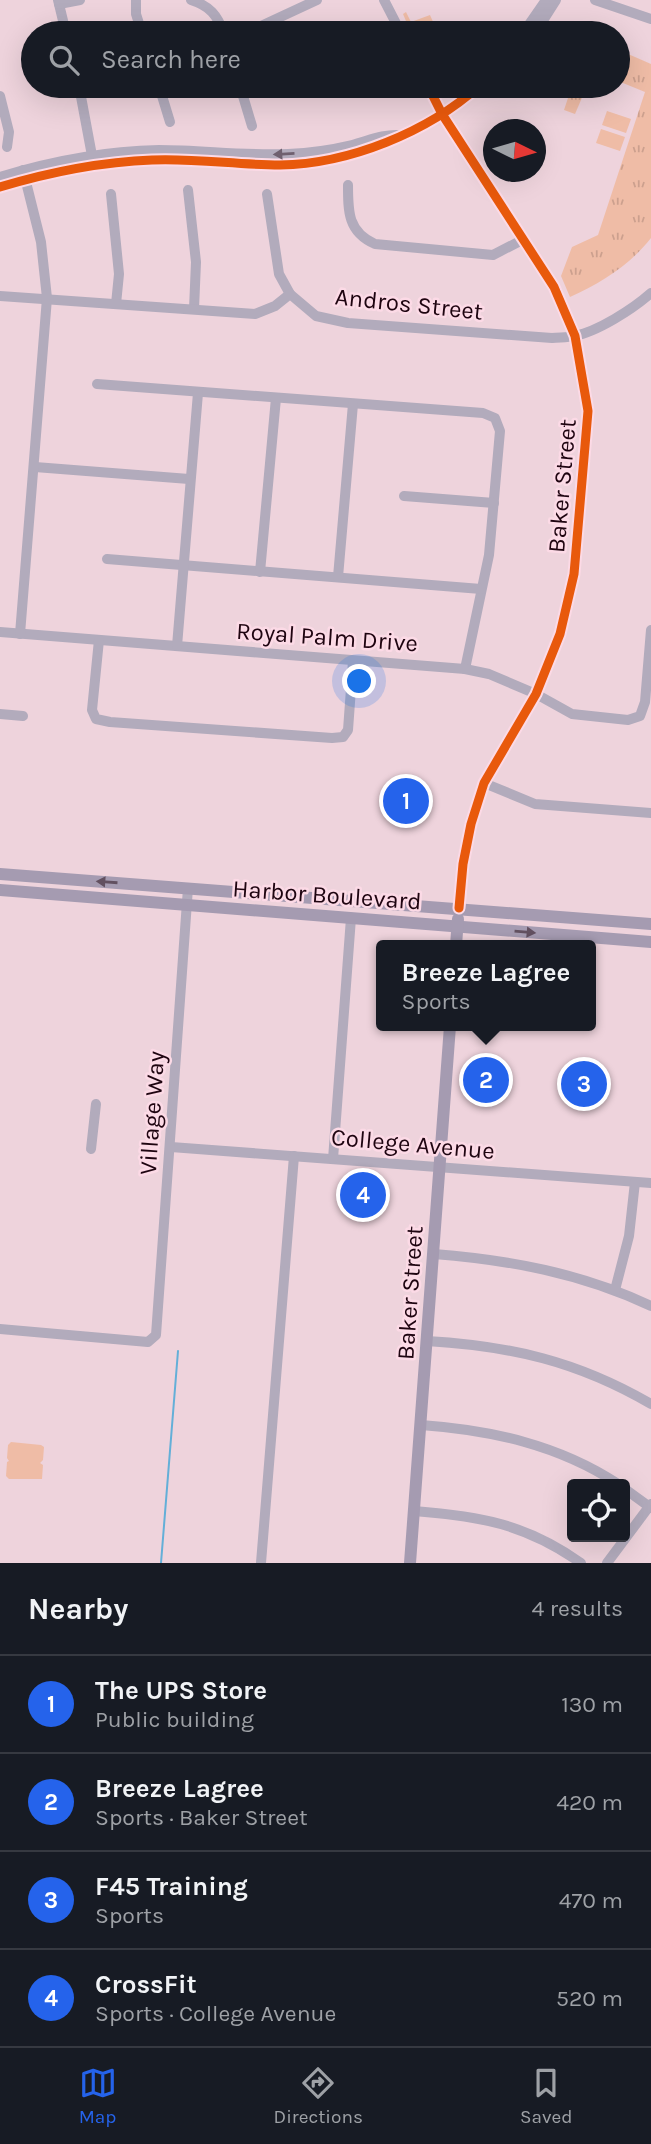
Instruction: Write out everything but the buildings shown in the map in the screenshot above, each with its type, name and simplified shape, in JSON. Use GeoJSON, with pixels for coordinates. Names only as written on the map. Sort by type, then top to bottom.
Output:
{"type":"FeatureCollection","features":[{"type":"Feature","properties":{"kind":"main road","name":"Harbor Boulevard"},"geometry":{"type":"LineString","coordinates":[[0,874],[651,923]]}},
{"type":"Feature","properties":{"kind":"main road","name":"Harbor Boulevard"},"geometry":{"type":"LineString","coordinates":[[0,890],[651,942]]}},
{"type":"Feature","properties":{"kind":"main road","name":"Baker Street"},"geometry":{"type":"LineString","coordinates":[[456,940],[459,908]]}},
{"type":"Feature","properties":{"kind":"main road","name":"Baker Street"},"geometry":{"type":"LineString","coordinates":[[410,1563],[450,1031]]}},
{"type":"Feature","properties":{"kind":"street"},"geometry":{"type":"LineString","coordinates":[[63,21],[59,2],[80,0]]}},
{"type":"Feature","properties":{"kind":"street"},"geometry":{"type":"LineString","coordinates":[[136,0],[138,21]]}},
{"type":"Feature","properties":{"kind":"street"},"geometry":{"type":"LineString","coordinates":[[191,0],[206,5],[219,21]]}},
{"type":"Feature","properties":{"kind":"street"},"geometry":{"type":"LineString","coordinates":[[268,21],[299,4],[317,0]]}},
{"type":"Feature","properties":{"kind":"street"},"geometry":{"type":"LineString","coordinates":[[384,0],[395,21]]}},
{"type":"Feature","properties":{"kind":"street"},"geometry":{"type":"LineString","coordinates":[[531,21],[546,0]]}},
{"type":"Feature","properties":{"kind":"street"},"geometry":{"type":"LineString","coordinates":[[543,21],[556,0]]}},
{"type":"Feature","properties":{"kind":"street"},"geometry":{"type":"LineString","coordinates":[[595,0],[651,19]]}},
{"type":"Feature","properties":{"kind":"street"},"geometry":{"type":"LineString","coordinates":[[0,96],[9,132],[7,147]]}},
{"type":"Feature","properties":{"kind":"street"},"geometry":{"type":"LineString","coordinates":[[81,98],[93,160]]}},
{"type":"Feature","properties":{"kind":"street"},"geometry":{"type":"LineString","coordinates":[[163,98],[170,122]]}},
{"type":"Feature","properties":{"kind":"street"},"geometry":{"type":"LineString","coordinates":[[244,98],[252,126]]}},
{"type":"Feature","properties":{"kind":"street","name":"Baker Street"},"geometry":{"type":"LineString","coordinates":[[434,98],[554,287],[575,336],[588,411],[574,575],[560,634],[536,694],[484,783],[471,824],[463,864],[459,908]]}},
{"type":"Feature","properties":{"kind":"street"},"geometry":{"type":"LineString","coordinates":[[0,177],[24,175],[93,160],[295,164],[318,162],[391,142],[399,135],[442,114],[463,98]]}},
{"type":"Feature","properties":{"kind":"street"},"geometry":{"type":"LineString","coordinates":[[0,187],[24,175]]}},
{"type":"Feature","properties":{"kind":"street"},"geometry":{"type":"LineString","coordinates":[[20,634],[47,298],[41,242],[24,175]]}},
{"type":"Feature","properties":{"kind":"street"},"geometry":{"type":"LineString","coordinates":[[348,185],[350,219],[358,234],[374,244],[492,255],[524,239]]}},
{"type":"Feature","properties":{"kind":"street"},"geometry":{"type":"LineString","coordinates":[[188,190],[196,262],[194,309]]}},
{"type":"Feature","properties":{"kind":"street"},"geometry":{"type":"LineString","coordinates":[[111,194],[119,274],[116,304]]}},
{"type":"Feature","properties":{"kind":"street"},"geometry":{"type":"LineString","coordinates":[[0,296],[255,314],[275,306],[290,295],[279,274],[267,194]]}},
{"type":"Feature","properties":{"kind":"street"},"geometry":{"type":"LineString","coordinates":[[575,336],[617,316],[651,293]]}},
{"type":"Feature","properties":{"kind":"street","name":"Andros Street"},"geometry":{"type":"LineString","coordinates":[[290,295],[316,316],[348,323],[551,338],[575,336]]}},
{"type":"Feature","properties":{"kind":"street"},"geometry":{"type":"LineString","coordinates":[[97,384],[483,413],[495,418],[500,431],[489,555],[465,668]]}},
{"type":"Feature","properties":{"kind":"street"},"geometry":{"type":"LineString","coordinates":[[177,646],[198,393]]}},
{"type":"Feature","properties":{"kind":"street"},"geometry":{"type":"LineString","coordinates":[[260,572],[276,398]]}},
{"type":"Feature","properties":{"kind":"street"},"geometry":{"type":"LineString","coordinates":[[338,577],[353,404]]}},
{"type":"Feature","properties":{"kind":"street"},"geometry":{"type":"LineString","coordinates":[[35,467],[189,479]]}},
{"type":"Feature","properties":{"kind":"street"},"geometry":{"type":"LineString","coordinates":[[404,496],[494,503]]}},
{"type":"Feature","properties":{"kind":"street"},"geometry":{"type":"LineString","coordinates":[[107,559],[481,589]]}},
{"type":"Feature","properties":{"kind":"street","name":"Royal Palm Drive"},"geometry":{"type":"LineString","coordinates":[[0,632],[465,668],[489,674],[536,694],[572,714],[628,720],[640,716],[645,702],[651,630]]}},
{"type":"Feature","properties":{"kind":"street"},"geometry":{"type":"LineString","coordinates":[[99,640],[92,710],[96,719],[110,722],[343,737],[348,730],[353,661]]}},
{"type":"Feature","properties":{"kind":"street"},"geometry":{"type":"LineString","coordinates":[[0,714],[23,716]]}},
{"type":"Feature","properties":{"kind":"street"},"geometry":{"type":"LineString","coordinates":[[484,783],[536,804],[651,813]]}},
{"type":"Feature","properties":{"kind":"street","name":"Village Way"},"geometry":{"type":"LineString","coordinates":[[0,1329],[148,1342],[156,1335],[188,888]]}},
{"type":"Feature","properties":{"kind":"street"},"geometry":{"type":"LineString","coordinates":[[333,1159],[351,918]]}},
{"type":"Feature","properties":{"kind":"street"},"geometry":{"type":"LineString","coordinates":[[91,1149],[96,1104]]}},
{"type":"Feature","properties":{"kind":"street","name":"College Avenue"},"geometry":{"type":"LineString","coordinates":[[171,1147],[651,1184]]}},
{"type":"Feature","properties":{"kind":"street"},"geometry":{"type":"LineString","coordinates":[[261,1563],[294,1156]]}},
{"type":"Feature","properties":{"kind":"street"},"geometry":{"type":"LineString","coordinates":[[615,1290],[629,1236],[635,1182]]}},
{"type":"Feature","properties":{"kind":"street"},"geometry":{"type":"LineString","coordinates":[[434,1254],[556,1271],[615,1290],[651,1306]]}},
{"type":"Feature","properties":{"kind":"street"},"geometry":{"type":"LineString","coordinates":[[427,1341],[494,1346],[535,1355],[592,1374],[651,1404]]}},
{"type":"Feature","properties":{"kind":"street"},"geometry":{"type":"LineString","coordinates":[[421,1425],[465,1429],[517,1439],[573,1459],[609,1479]]}},
{"type":"Feature","properties":{"kind":"street"},"geometry":{"type":"LineString","coordinates":[[607,1563],[650,1506],[630,1492]]}},
{"type":"Feature","properties":{"kind":"street"},"geometry":{"type":"LineString","coordinates":[[414,1511],[488,1519],[516,1528],[563,1550],[581,1563]]}},
{"type":"Feature","properties":{"kind":"green space"},"geometry":{"type":"Polygon","coordinates":[[[406,12],[410,21],[406,21],[403,14],[406,12]]]}},
{"type":"Feature","properties":{"kind":"green space"},"geometry":{"type":"Polygon","coordinates":[[[430,15],[433,21],[414,21],[430,15]]]}},
{"type":"Feature","properties":{"kind":"green space"},"geometry":{"type":"Polygon","coordinates":[[[630,55],[651,64],[651,238],[634,257],[614,272],[570,297],[561,276],[572,247],[598,235],[645,92],[630,86],[630,55]]]}},
{"type":"Feature","properties":{"kind":"green space"},"geometry":{"type":"Polygon","coordinates":[[[568,98],[582,98],[575,114],[564,110],[568,98]]]}},
{"type":"Feature","properties":{"kind":"green space"},"geometry":{"type":"Polygon","coordinates":[[[607,111],[631,119],[626,133],[602,125],[607,111]]]}},
{"type":"Feature","properties":{"kind":"green space"},"geometry":{"type":"Polygon","coordinates":[[[601,129],[625,137],[620,151],[596,143],[601,129]]]}},
{"type":"Feature","properties":{"kind":"green space"},"geometry":{"type":"Polygon","coordinates":[[[11,1442],[44,1447],[43,1460],[40,1463],[43,1465],[42,1479],[9,1479],[6,1476],[8,1445],[11,1442]]]}},
{"type":"Feature","properties":{"kind":"waterway"},"geometry":{"type":"LineString","coordinates":[[161,1563],[178,1351]]}},
{"type":"Feature","properties":{"kind":"cycle path"},"geometry":{"type":"LineString","coordinates":[[434,98],[554,287],[575,336],[588,411],[574,574],[560,634],[536,694],[484,783],[471,824],[463,864],[459,908]]}},
{"type":"Feature","properties":{"kind":"cycle path"},"geometry":{"type":"LineString","coordinates":[[0,187],[75,169],[133,161],[184,160],[280,165],[333,159],[360,152],[412,131],[465,98]]}},
{"type":"Feature","properties":{"kind":"place","name":"The UPS Store"},"geometry":{"type":"Point","coordinates":[406,801]}},
{"type":"Feature","properties":{"kind":"place","name":"Breeze Lagree"},"geometry":{"type":"Point","coordinates":[486,1080]}},
{"type":"Feature","properties":{"kind":"place","name":"F45 Training"},"geometry":{"type":"Point","coordinates":[584,1084]}},
{"type":"Feature","properties":{"kind":"place","name":"CrossFit"},"geometry":{"type":"Point","coordinates":[363,1195]}}]}
